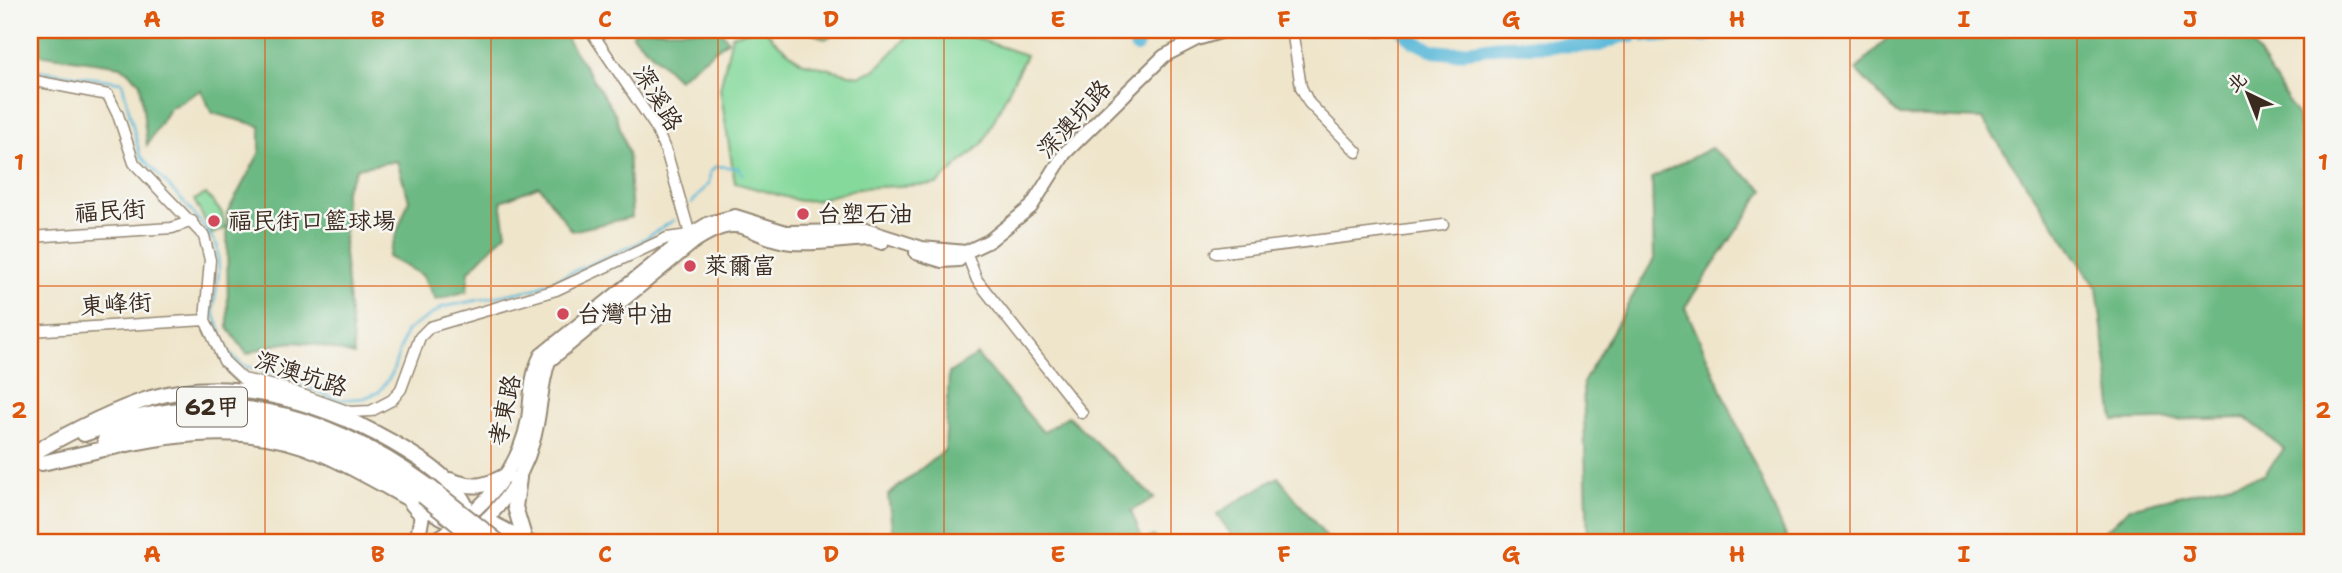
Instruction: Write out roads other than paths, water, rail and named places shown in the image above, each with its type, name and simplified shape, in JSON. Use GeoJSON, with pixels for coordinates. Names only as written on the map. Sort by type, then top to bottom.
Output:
{"type":"FeatureCollection","features":[{"type":"Feature","properties":{"kind":"highway"},"geometry":{"type":"LineString","coordinates":[[34,459],[79,427],[153,398],[192,392],[270,396],[345,418],[397,444],[448,479],[469,488],[488,486],[513,477],[515,507],[527,541]]}},
{"type":"Feature","properties":{"kind":"highway","name":"62甲"},"geometry":{"type":"LineString","coordinates":[[34,459],[91,431],[158,412],[217,407],[298,417],[335,430],[500,543]]}},
{"type":"Feature","properties":{"kind":"highway"},"geometry":{"type":"LineString","coordinates":[[34,459],[144,439],[203,433],[285,441],[318,452],[472,530],[495,525],[527,541]]}},
{"type":"Feature","properties":{"kind":"highway"},"geometry":{"type":"LineString","coordinates":[[422,460],[461,495],[472,530]]}},
{"type":"Feature","properties":{"kind":"highway"},"geometry":{"type":"LineString","coordinates":[[393,492],[422,515],[417,543]]}},
{"type":"Feature","properties":{"kind":"highway","name":"62甲"},"geometry":{"type":"LineString","coordinates":[[427,492],[472,530]]}},
{"type":"Feature","properties":{"kind":"main road","name":"深澳坑路"},"geometry":{"type":"LineString","coordinates":[[692,238],[709,223],[735,216],[786,232],[869,231],[922,248],[966,251],[989,241],[1031,207],[1065,153],[1164,56],[1197,39],[1227,30]]}},
{"type":"Feature","properties":{"kind":"main road","name":"孝東路"},"geometry":{"type":"LineString","coordinates":[[454,543],[472,530],[513,477],[533,443],[549,361],[692,238]]}},
{"type":"Feature","properties":{"kind":"main road","name":"孝東路"},"geometry":{"type":"LineString","coordinates":[[429,543],[472,530]]}},
{"type":"Feature","properties":{"kind":"street","name":"深溪路"},"geometry":{"type":"LineString","coordinates":[[590,30],[655,126],[667,154],[692,238]]}},
{"type":"Feature","properties":{"kind":"street"},"geometry":{"type":"LineString","coordinates":[[1292,30],[1301,88],[1309,103],[1357,152]]}},
{"type":"Feature","properties":{"kind":"street","name":"深澳坑路"},"geometry":{"type":"LineString","coordinates":[[30,80],[108,95],[118,115],[134,163],[192,222],[209,248],[205,320],[224,361],[243,379],[283,388],[350,412],[371,411],[392,400],[401,389],[420,337],[430,327],[556,290],[667,238],[692,238]]}},
{"type":"Feature","properties":{"kind":"street","name":"福民街"},"geometry":{"type":"LineString","coordinates":[[30,237],[172,228],[192,222]]}},
{"type":"Feature","properties":{"kind":"street"},"geometry":{"type":"LineString","coordinates":[[1216,253],[1443,225]]}},
{"type":"Feature","properties":{"kind":"street"},"geometry":{"type":"LineString","coordinates":[[966,251],[977,280],[1082,413]]}},
{"type":"Feature","properties":{"kind":"street","name":"東峰街"},"geometry":{"type":"LineString","coordinates":[[30,331],[205,320]]}},
{"type":"Feature","properties":{"kind":"waterway"},"geometry":{"type":"LineString","coordinates":[[1136,46],[1145,30]]}},
{"type":"Feature","properties":{"kind":"waterway"},"geometry":{"type":"LineString","coordinates":[[1402,30],[1415,42],[1434,51],[1453,53],[1501,46],[1599,45],[1621,36],[1632,36]]}},
{"type":"Feature","properties":{"kind":"waterway"},"geometry":{"type":"LineString","coordinates":[[1646,36],[1704,36],[1721,30]]}},
{"type":"Feature","properties":{"kind":"waterway"},"geometry":{"type":"LineString","coordinates":[[30,69],[122,82],[140,155],[191,210],[217,245],[219,271],[213,311],[229,353],[242,365],[287,378],[337,400],[364,398],[379,392],[392,374],[406,331],[443,307],[534,289],[636,244],[674,220]]}},
{"type":"Feature","properties":{"kind":"waterway"},"geometry":{"type":"LineString","coordinates":[[692,203],[709,183],[710,172],[716,166],[738,168],[743,174]]}},
{"type":"Feature","properties":{"kind":"place","name":"台塑石油"},"geometry":{"type":"Point","coordinates":[803,214]}},
{"type":"Feature","properties":{"kind":"place","name":"福民街口籃球場"},"geometry":{"type":"Point","coordinates":[214,221]}},
{"type":"Feature","properties":{"kind":"place","name":"萊爾富"},"geometry":{"type":"Point","coordinates":[690,266]}},
{"type":"Feature","properties":{"kind":"place","name":"台灣中油"},"geometry":{"type":"Point","coordinates":[563,314]}}]}
